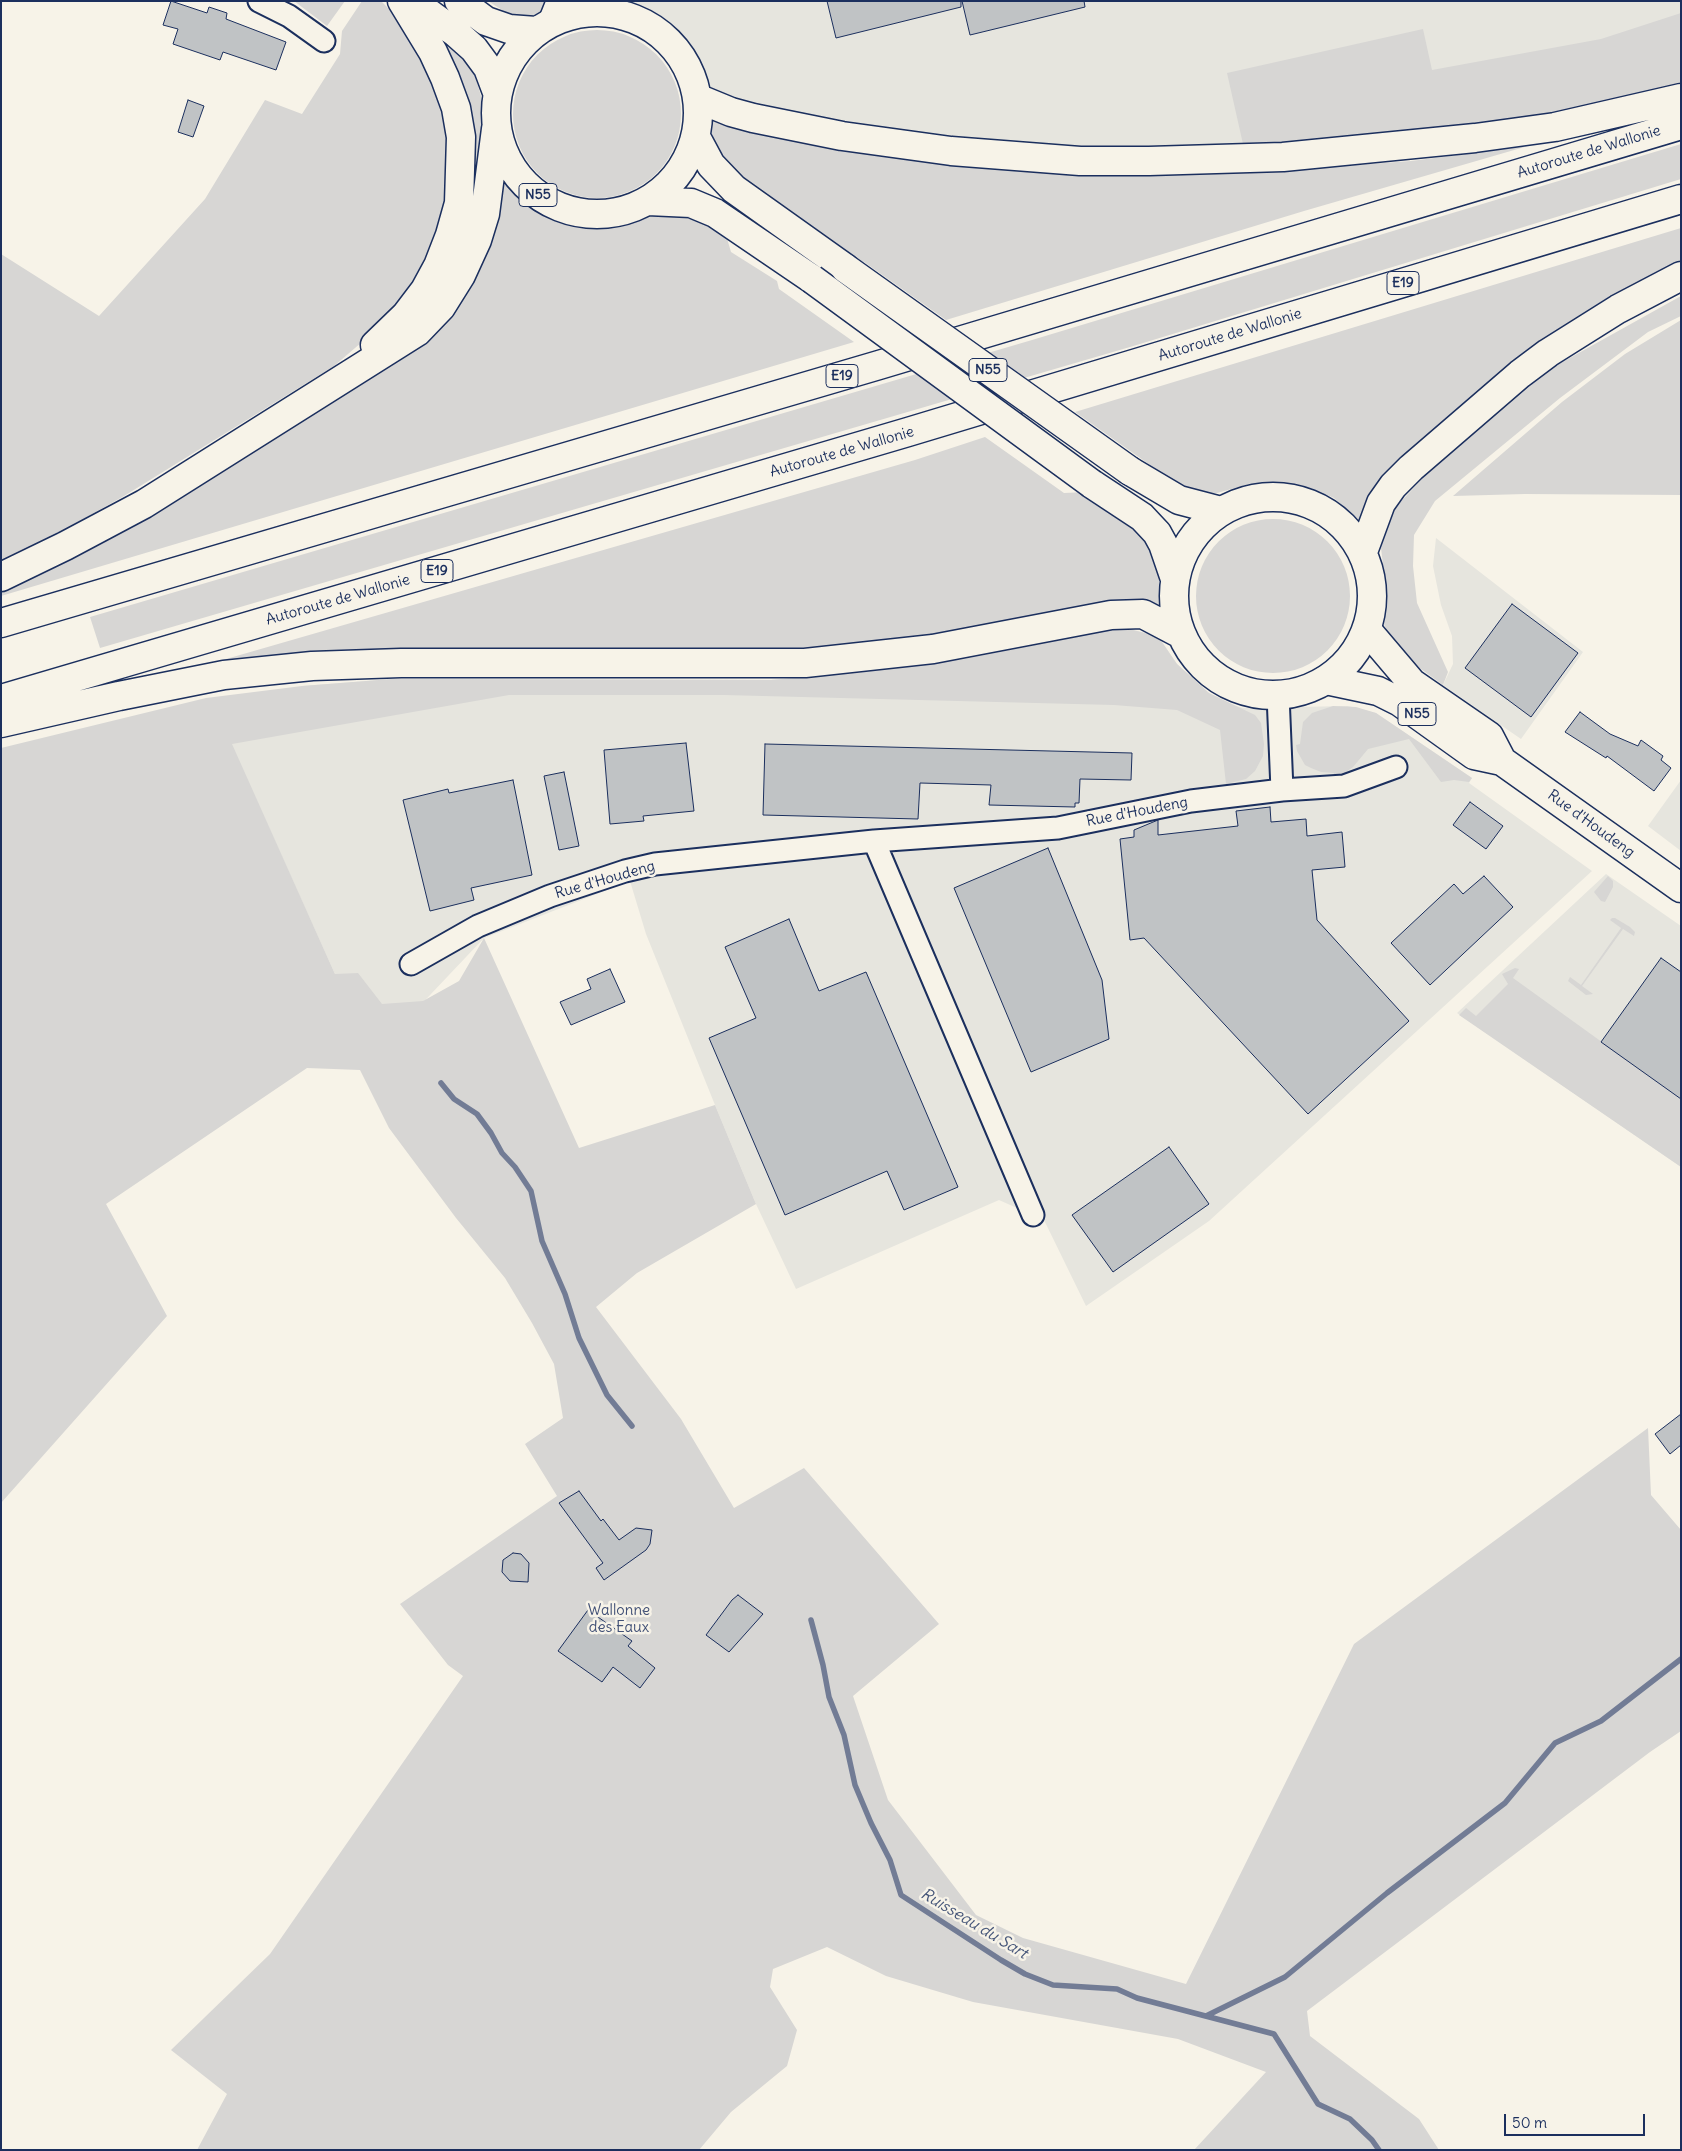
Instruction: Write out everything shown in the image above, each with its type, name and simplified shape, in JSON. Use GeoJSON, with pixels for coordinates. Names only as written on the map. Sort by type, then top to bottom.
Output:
{"type":"FeatureCollection","features":[{"type":"Feature","properties":{"kind":"main road"},"geometry":{"type":"LineString","coordinates":[[334,384],[406,315],[425,290],[438,266],[460,202],[461,144],[456,108],[433,52],[402,1]]}},
{"type":"Feature","properties":{"kind":"main road","name":"N55"},"geometry":{"type":"LineString","coordinates":[[412,1],[474,49],[488,68],[497,92]]}},
{"type":"Feature","properties":{"kind":"main road","name":"N55"},"geometry":{"type":"LineString","coordinates":[[459,1],[486,21],[509,29],[550,18],[613,7],[642,22],[664,37],[686,65],[698,98],[698,118],[696,137],[689,156],[678,174],[665,189],[648,201],[626,210],[601,214],[577,213],[553,205],[532,192],[515,174],[503,153],[496,129],[497,92],[511,58],[522,43],[550,18]]}},
{"type":"Feature","properties":{"kind":"main road"},"geometry":{"type":"LineString","coordinates":[[698,98],[731,112],[753,118],[842,136],[951,151],[1080,161],[1149,161],[1283,158],[1476,138],[1555,127],[1681,98]]}},
{"type":"Feature","properties":{"kind":"main road","name":"Autoroute de Wallonie"},"geometry":{"type":"LineString","coordinates":[[1,623],[870,368],[1681,125]]}},
{"type":"Feature","properties":{"kind":"main road"},"geometry":{"type":"LineString","coordinates":[[1,577],[57,551],[144,504],[417,332],[442,307],[461,275],[477,240],[485,214],[496,129]]}},
{"type":"Feature","properties":{"kind":"main road","name":"N55"},"geometry":{"type":"LineString","coordinates":[[696,137],[711,165],[734,189],[1130,472],[1178,500],[1221,511]]}},
{"type":"Feature","properties":{"kind":"main road","name":"Autoroute de Wallonie"},"geometry":{"type":"LineString","coordinates":[[1,699],[908,432],[1681,199]]}},
{"type":"Feature","properties":{"kind":"main road","name":"N55"},"geometry":{"type":"LineString","coordinates":[[648,201],[691,203],[715,213],[812,279],[1092,484],[1142,517],[1157,532],[1175,579]]}},
{"type":"Feature","properties":{"kind":"main road"},"geometry":{"type":"LineString","coordinates":[[1363,552],[1381,503],[1393,486],[1411,468],[1548,352],[1618,309],[1681,276]]}},
{"type":"Feature","properties":{"kind":"main road","name":"N55"},"geometry":{"type":"LineString","coordinates":[[1266,496],[1289,498],[1312,504],[1333,516],[1363,552],[1370,571],[1373,590],[1372,610],[1367,630],[1358,649],[1344,666],[1326,680],[1303,691],[1278,695],[1254,694],[1231,686],[1210,673],[1193,655],[1181,634],[1174,607],[1175,579],[1182,555],[1192,538],[1205,523],[1221,511],[1242,501],[1266,496]]}},
{"type":"Feature","properties":{"kind":"main road"},"geometry":{"type":"LineString","coordinates":[[1,723],[119,696],[224,675],[312,666],[401,663],[805,663],[933,649],[1111,614],[1143,614],[1181,634]]}},
{"type":"Feature","properties":{"kind":"main road","name":"Rue d'Houdeng"},"geometry":{"type":"LineString","coordinates":[[1367,630],[1412,683],[1489,736],[1502,761]]}},
{"type":"Feature","properties":{"kind":"main road","name":"Rue d'Houdeng"},"geometry":{"type":"LineString","coordinates":[[1326,680],[1378,691],[1400,702],[1474,755],[1502,761],[1681,888]]}},
{"type":"Feature","properties":{"kind":"street"},"geometry":{"type":"LineString","coordinates":[[259,1],[289,16],[324,41]]}},
{"type":"Feature","properties":{"kind":"street"},"geometry":{"type":"LineString","coordinates":[[1278,695],[1282,790]]}},
{"type":"Feature","properties":{"kind":"street","name":"Rue d'Houdeng"},"geometry":{"type":"LineString","coordinates":[[411,964],[478,926],[550,896],[625,871],[686,859],[874,841],[1058,828],[1171,804],[1282,790],[1344,786],[1396,767]]}},
{"type":"Feature","properties":{"kind":"street"},"geometry":{"type":"LineString","coordinates":[[874,841],[1032,1215]]}},
{"type":"Feature","properties":{"kind":"shaded area"},"geometry":{"type":"Polygon","coordinates":[[[626,1],[1681,1],[1681,83],[1385,141],[1152,147],[1087,151],[1013,147],[877,128],[748,104],[713,93],[693,51],[683,38],[668,23],[626,1]]]}},
{"type":"Feature","properties":{"kind":"shaded area"},"geometry":{"type":"Polygon","coordinates":[[[1436,538],[1583,652],[1521,739],[1443,685],[1453,664],[1452,636],[1441,605],[1433,566],[1436,538]]]}},
{"type":"Feature","properties":{"kind":"shaded area"},"geometry":{"type":"Polygon","coordinates":[[[1129,629],[1153,635],[1162,642],[1177,664],[1209,693],[1226,703],[1243,708],[1348,706],[1376,713],[1472,778],[1469,783],[1592,871],[1209,1221],[1086,1306],[1044,1220],[999,1200],[796,1289],[756,1204],[715,1105],[646,934],[630,881],[484,938],[360,1069],[335,974],[231,744],[302,686],[392,679],[771,680],[857,673],[964,659],[1112,630],[1129,629]]]}},
{"type":"Feature","properties":{"kind":"shaded area"},"geometry":{"type":"Polygon","coordinates":[[[1681,780],[1681,851],[1648,826],[1681,780]]]}},
{"type":"Feature","properties":{"kind":"shaded area"},"geometry":{"type":"Polygon","coordinates":[[[1606,874],[1681,926],[1681,1167],[1457,1013],[1606,874]]]}},
{"type":"Feature","properties":{"kind":"green space"},"geometry":{"type":"Polygon","coordinates":[[[294,1],[345,1],[327,26],[294,1]]]}},
{"type":"Feature","properties":{"kind":"green space"},"geometry":{"type":"Polygon","coordinates":[[[362,1],[381,1],[401,21],[418,45],[450,125],[449,209],[420,279],[376,330],[334,366],[124,496],[25,552],[1,562],[1,254],[99,316],[205,199],[265,100],[302,114],[340,54],[342,31],[362,1]]]}},
{"type":"Feature","properties":{"kind":"green space"},"geometry":{"type":"Polygon","coordinates":[[[488,1],[553,1],[546,11],[533,18],[510,15],[488,1]]]}},
{"type":"Feature","properties":{"kind":"green space"},"geometry":{"type":"Polygon","coordinates":[[[1681,13],[1681,83],[1546,115],[1385,141],[1243,144],[1227,73],[1423,29],[1432,70],[1601,39],[1681,13]]]}},
{"type":"Feature","properties":{"kind":"green space"},"geometry":{"type":"Polygon","coordinates":[[[605,30],[629,36],[657,54],[675,82],[680,98],[680,130],[675,146],[657,174],[644,184],[621,195],[589,198],[565,192],[537,174],[527,161],[516,138],[513,106],[519,82],[537,54],[550,44],[573,33],[605,30]]]}},
{"type":"Feature","properties":{"kind":"green space"},"geometry":{"type":"Polygon","coordinates":[[[438,35],[467,60],[475,76],[481,96],[485,145],[483,178],[458,262],[461,225],[438,35]]]}},
{"type":"Feature","properties":{"kind":"green space"},"geometry":{"type":"Polygon","coordinates":[[[708,118],[754,131],[931,163],[1064,172],[1300,169],[1411,161],[1528,146],[1304,211],[946,320],[864,262],[851,259],[732,172],[716,150],[708,118]]]}},
{"type":"Feature","properties":{"kind":"green space"},"geometry":{"type":"Polygon","coordinates":[[[1681,144],[1681,179],[1130,347],[100,648],[90,617],[1032,340],[1681,144]]]}},
{"type":"Feature","properties":{"kind":"green space"},"geometry":{"type":"Polygon","coordinates":[[[500,174],[510,190],[524,203],[540,214],[562,224],[592,229],[623,226],[659,214],[682,213],[703,220],[726,235],[731,252],[777,281],[779,289],[854,342],[1,596],[1,592],[418,344],[500,174]]]}},
{"type":"Feature","properties":{"kind":"green space"},"geometry":{"type":"Polygon","coordinates":[[[1681,228],[1681,268],[1562,332],[1360,521],[1334,498],[1314,489],[1294,484],[1267,482],[1249,484],[1217,493],[1197,493],[1158,476],[1150,465],[1075,412],[1681,228]]]}},
{"type":"Feature","properties":{"kind":"green space"},"geometry":{"type":"Polygon","coordinates":[[[1681,296],[1681,316],[1648,332],[1560,398],[1435,501],[1414,535],[1413,566],[1417,603],[1448,672],[1443,685],[1403,656],[1390,637],[1383,622],[1387,598],[1381,548],[1388,515],[1425,476],[1550,369],[1681,296]]]}},
{"type":"Feature","properties":{"kind":"green space"},"geometry":{"type":"Polygon","coordinates":[[[1681,320],[1681,495],[1525,494],[1453,496],[1562,402],[1625,354],[1681,320]]]}},
{"type":"Feature","properties":{"kind":"green space"},"geometry":{"type":"Polygon","coordinates":[[[985,437],[1064,493],[1087,492],[1136,527],[1147,540],[1159,571],[1159,608],[903,641],[789,653],[188,670],[915,460],[985,437]]]}},
{"type":"Feature","properties":{"kind":"green space"},"geometry":{"type":"Polygon","coordinates":[[[1273,519],[1303,524],[1328,541],[1345,566],[1350,596],[1345,626],[1328,651],[1303,668],[1273,673],[1243,668],[1218,651],[1201,626],[1196,596],[1201,566],[1218,541],[1243,524],[1273,519]]]}},
{"type":"Feature","properties":{"kind":"green space","name":"Wallonne des Eaux"},"geometry":{"type":"Polygon","coordinates":[[[1129,629],[1153,635],[1162,642],[1177,664],[1209,693],[1255,715],[1261,723],[1264,744],[1263,756],[1255,771],[1246,779],[1226,784],[1220,730],[1177,710],[1114,705],[724,695],[509,695],[232,744],[335,974],[358,973],[382,1004],[423,1001],[459,981],[484,938],[579,1148],[715,1105],[756,1204],[637,1273],[596,1307],[681,1419],[734,1508],[804,1468],[939,1624],[853,1696],[888,1800],[976,1915],[1023,1938],[1186,1984],[1354,1644],[1648,1428],[1651,1495],[1681,1530],[1681,1731],[1650,1752],[1307,2011],[1310,2036],[1419,2119],[1439,2150],[1194,2150],[1266,2072],[1178,2039],[973,2002],[886,1976],[827,1947],[773,1969],[770,1987],[797,2030],[787,2066],[731,2112],[699,2150],[197,2150],[227,2094],[171,2050],[270,1954],[463,1676],[448,1665],[400,1604],[557,1496],[525,1444],[563,1418],[554,1364],[532,1323],[505,1278],[456,1218],[389,1128],[360,1070],[307,1068],[106,1204],[167,1316],[1,1503],[1,748],[206,698],[302,686],[392,679],[771,680],[857,673],[964,659],[1112,630],[1129,629]]]}},
{"type":"Feature","properties":{"kind":"green space"},"geometry":{"type":"Polygon","coordinates":[[[1333,706],[1356,707],[1376,713],[1472,778],[1469,782],[1454,780],[1441,782],[1409,739],[1368,749],[1353,767],[1340,776],[1333,777],[1334,773],[1321,772],[1305,765],[1297,751],[1296,745],[1300,744],[1303,722],[1312,713],[1333,706]]]}},
{"type":"Feature","properties":{"kind":"green space"},"geometry":{"type":"Polygon","coordinates":[[[1608,876],[1613,881],[1613,887],[1605,902],[1601,901],[1594,892],[1608,876]]]}},
{"type":"Feature","properties":{"kind":"green space"},"geometry":{"type":"Polygon","coordinates":[[[1612,918],[1630,927],[1635,932],[1634,936],[1623,929],[1582,986],[1593,994],[1586,995],[1568,981],[1570,977],[1581,985],[1621,928],[1610,920],[1612,918]]]}},
{"type":"Feature","properties":{"kind":"green space"},"geometry":{"type":"Polygon","coordinates":[[[1515,968],[1519,969],[1513,978],[1681,1099],[1681,1167],[1459,1015],[1466,1008],[1476,1016],[1508,984],[1502,974],[1515,968]]]}},
{"type":"Feature","properties":{"kind":"building"},"geometry":{"type":"Polygon","coordinates":[[[171,1],[207,13],[209,7],[227,13],[226,19],[286,42],[276,70],[223,52],[220,60],[173,44],[178,29],[163,25],[171,1]]]}},
{"type":"Feature","properties":{"kind":"building"},"geometry":{"type":"Polygon","coordinates":[[[827,1],[961,1],[961,7],[836,38],[827,1]]]}},
{"type":"Feature","properties":{"kind":"building"},"geometry":{"type":"Polygon","coordinates":[[[962,1],[1084,1],[1085,7],[970,35],[962,1]]]}},
{"type":"Feature","properties":{"kind":"building"},"geometry":{"type":"Polygon","coordinates":[[[188,100],[204,106],[193,137],[178,132],[188,100]]]}},
{"type":"Feature","properties":{"kind":"building"},"geometry":{"type":"Polygon","coordinates":[[[1512,604],[1578,653],[1531,717],[1465,668],[1512,604]]]}},
{"type":"Feature","properties":{"kind":"building"},"geometry":{"type":"Polygon","coordinates":[[[1580,712],[1610,734],[1638,746],[1641,740],[1663,756],[1661,760],[1671,768],[1654,791],[1607,756],[1606,758],[1565,732],[1580,712]]]}},
{"type":"Feature","properties":{"kind":"building"},"geometry":{"type":"Polygon","coordinates":[[[686,743],[694,811],[643,816],[644,821],[610,824],[604,750],[686,743]]]}},
{"type":"Feature","properties":{"kind":"building"},"geometry":{"type":"Polygon","coordinates":[[[765,744],[1132,753],[1131,780],[1080,779],[1079,803],[1075,803],[1075,807],[989,805],[991,785],[920,783],[918,819],[763,815],[765,744]]]}},
{"type":"Feature","properties":{"kind":"building"},"geometry":{"type":"Polygon","coordinates":[[[564,772],[579,846],[559,850],[544,776],[564,772]]]}},
{"type":"Feature","properties":{"kind":"building"},"geometry":{"type":"Polygon","coordinates":[[[513,780],[532,875],[471,888],[474,900],[430,911],[403,800],[448,789],[449,793],[513,780]]]}},
{"type":"Feature","properties":{"kind":"building"},"geometry":{"type":"Polygon","coordinates":[[[1470,802],[1503,826],[1486,849],[1453,825],[1470,802]]]}},
{"type":"Feature","properties":{"kind":"building"},"geometry":{"type":"Polygon","coordinates":[[[1270,807],[1271,822],[1306,819],[1307,836],[1342,832],[1345,867],[1312,870],[1317,920],[1409,1021],[1308,1114],[1144,938],[1130,940],[1120,839],[1134,837],[1134,830],[1158,820],[1158,835],[1238,826],[1236,811],[1270,807]]]}},
{"type":"Feature","properties":{"kind":"building"},"geometry":{"type":"Polygon","coordinates":[[[1048,848],[1102,980],[1109,1039],[1031,1072],[954,888],[1048,848]]]}},
{"type":"Feature","properties":{"kind":"building"},"geometry":{"type":"Polygon","coordinates":[[[1484,876],[1513,907],[1430,985],[1391,943],[1454,884],[1463,894],[1484,876]]]}},
{"type":"Feature","properties":{"kind":"building"},"geometry":{"type":"Polygon","coordinates":[[[789,919],[819,991],[866,972],[958,1187],[904,1210],[887,1171],[785,1215],[709,1038],[756,1018],[725,947],[789,919]]]}},
{"type":"Feature","properties":{"kind":"building"},"geometry":{"type":"Polygon","coordinates":[[[1661,958],[1681,972],[1681,1099],[1601,1042],[1661,958]]]}},
{"type":"Feature","properties":{"kind":"building"},"geometry":{"type":"Polygon","coordinates":[[[610,969],[625,1002],[571,1025],[560,1002],[591,989],[587,979],[610,969]]]}},
{"type":"Feature","properties":{"kind":"building"},"geometry":{"type":"Polygon","coordinates":[[[1169,1147],[1209,1204],[1113,1272],[1072,1215],[1169,1147]]]}},
{"type":"Feature","properties":{"kind":"building"},"geometry":{"type":"Polygon","coordinates":[[[1681,1414],[1681,1445],[1670,1454],[1655,1434],[1681,1414]]]}},
{"type":"Feature","properties":{"kind":"building"},"geometry":{"type":"Polygon","coordinates":[[[579,1491],[601,1521],[603,1519],[619,1540],[636,1528],[652,1530],[650,1544],[646,1550],[604,1580],[596,1568],[603,1563],[559,1503],[579,1491]]]}},
{"type":"Feature","properties":{"kind":"building"},"geometry":{"type":"Polygon","coordinates":[[[513,1553],[521,1554],[529,1563],[528,1582],[510,1581],[502,1572],[503,1560],[513,1553]]]}},
{"type":"Feature","properties":{"kind":"building"},"geometry":{"type":"Polygon","coordinates":[[[738,1595],[763,1614],[729,1652],[706,1635],[732,1600],[738,1595]]]}},
{"type":"Feature","properties":{"kind":"building"},"geometry":{"type":"Polygon","coordinates":[[[588,1610],[632,1641],[628,1646],[655,1668],[640,1688],[613,1667],[602,1682],[558,1651],[588,1610]]]}},
{"type":"Feature","properties":{"kind":"waterway"},"geometry":{"type":"LineString","coordinates":[[441,1083],[454,1099],[477,1114],[491,1133],[502,1153],[515,1167],[531,1191],[542,1241],[565,1294],[579,1338],[607,1395],[632,1426]]}},
{"type":"Feature","properties":{"kind":"waterway","name":"Ruisseau du Sart"},"geometry":{"type":"LineString","coordinates":[[811,1620],[829,1697],[844,1735],[855,1785],[871,1823],[890,1860],[901,1895],[1001,1960],[1025,1974],[1053,1985],[1117,1989],[1137,1998],[1274,2034],[1318,2104],[1350,2119],[1372,2140],[1379,2150]]}},
{"type":"Feature","properties":{"kind":"waterway"},"geometry":{"type":"LineString","coordinates":[[1206,2016],[1285,1977],[1387,1893],[1505,1803],[1555,1743],[1601,1721],[1681,1659]]}}]}
